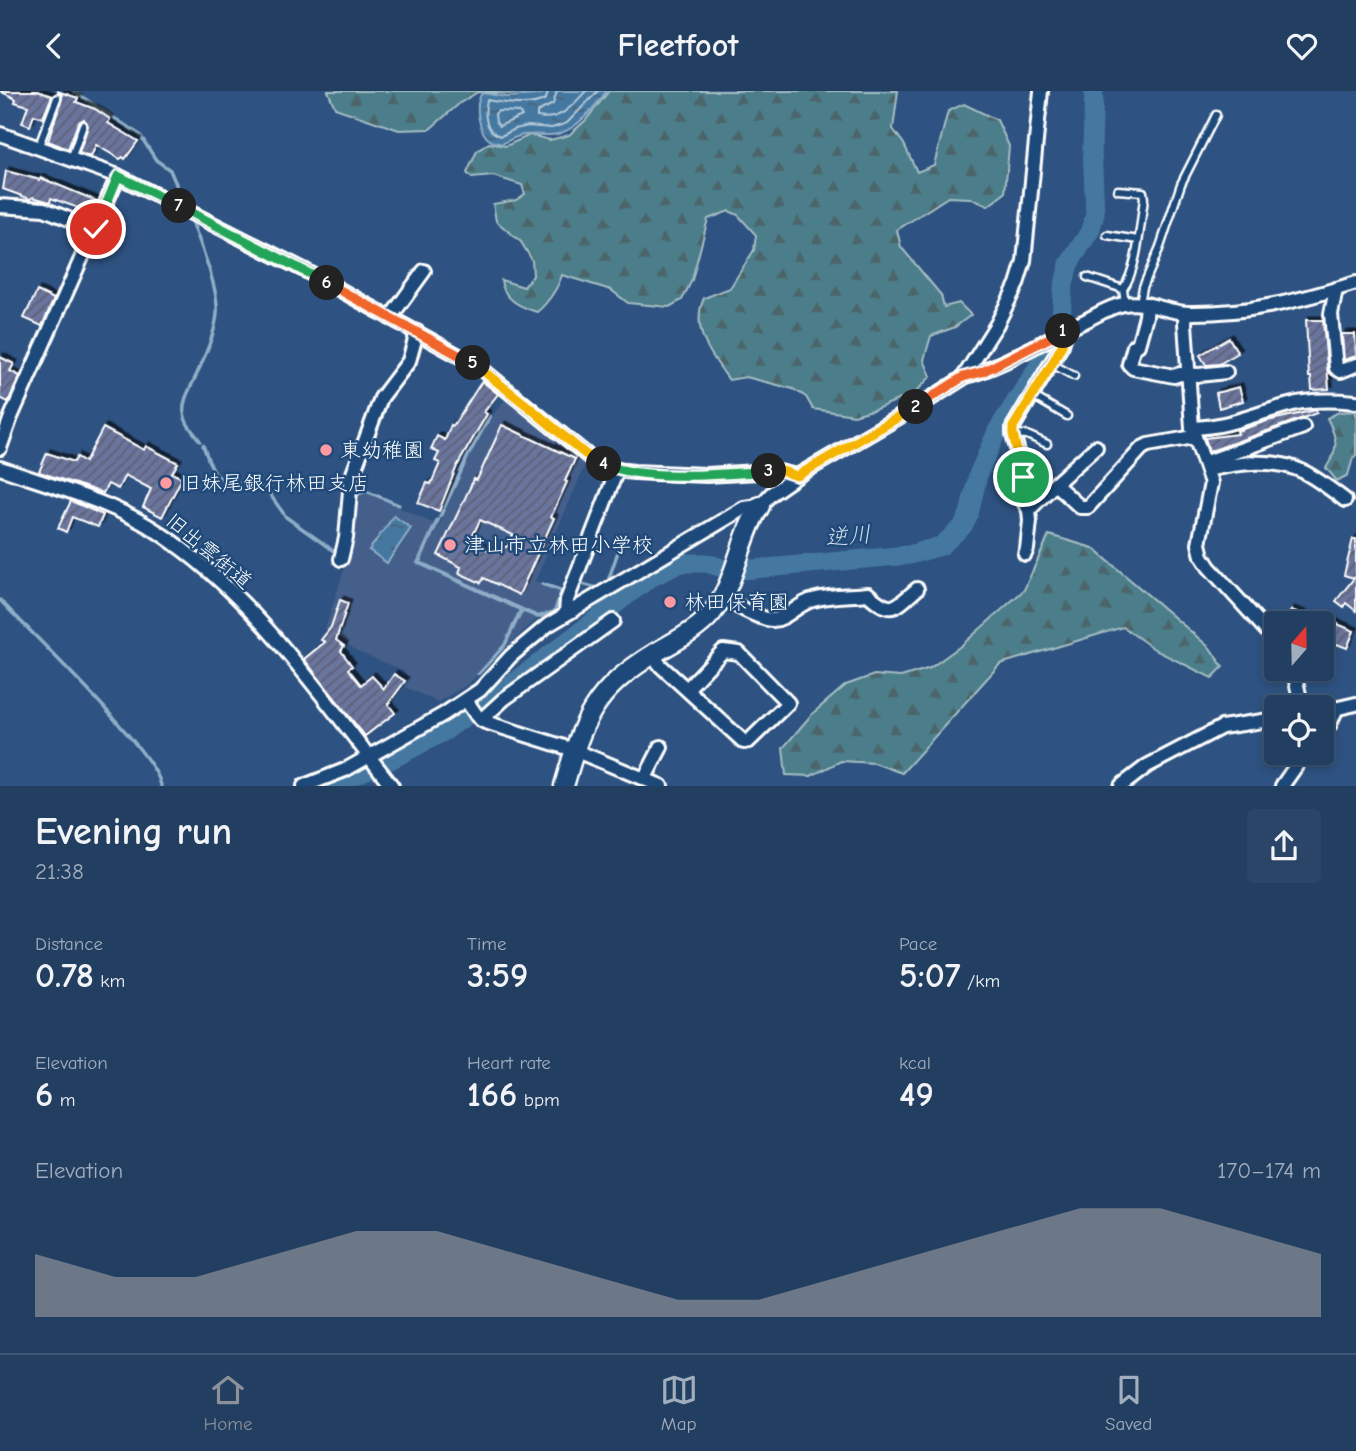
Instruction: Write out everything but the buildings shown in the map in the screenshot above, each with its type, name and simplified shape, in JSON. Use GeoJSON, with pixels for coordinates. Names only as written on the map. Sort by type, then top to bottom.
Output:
{"type":"FeatureCollection","features":[{"type":"Feature","properties":{"kind":"street"},"geometry":{"type":"LineString","coordinates":[[963,377],[997,324],[1017,284],[1024,261],[1041,91]]}},
{"type":"Feature","properties":{"kind":"street"},"geometry":{"type":"LineString","coordinates":[[0,134],[118,176],[275,254],[479,367],[585,454],[617,470],[707,475],[774,471],[797,476]]}},
{"type":"Feature","properties":{"kind":"street"},"geometry":{"type":"LineString","coordinates":[[0,447],[118,176]]}},
{"type":"Feature","properties":{"kind":"street"},"geometry":{"type":"LineString","coordinates":[[0,206],[44,209],[96,229]]}},
{"type":"Feature","properties":{"kind":"street"},"geometry":{"type":"LineString","coordinates":[[390,318],[424,271]]}},
{"type":"Feature","properties":{"kind":"street"},"geometry":{"type":"LineString","coordinates":[[564,786],[581,728],[600,697],[614,683],[652,655],[697,628],[710,615],[725,591],[760,506],[771,494],[797,476],[930,400],[963,377],[982,372],[1047,338],[1125,303],[1186,313],[1265,308],[1356,283]]}},
{"type":"Feature","properties":{"kind":"street"},"geometry":{"type":"LineString","coordinates":[[1336,289],[1331,314],[1336,368],[1341,371],[1356,365]]}},
{"type":"Feature","properties":{"kind":"street"},"geometry":{"type":"LineString","coordinates":[[1143,304],[1142,331],[1129,363],[1133,368],[1166,376],[1226,372]]}},
{"type":"Feature","properties":{"kind":"street"},"geometry":{"type":"LineString","coordinates":[[1186,313],[1193,433],[1211,483],[1199,544],[1209,567],[1264,628]]}},
{"type":"Feature","properties":{"kind":"street"},"geometry":{"type":"LineString","coordinates":[[1025,554],[1029,530],[1028,510],[1020,495],[1023,470],[1013,427],[1062,345],[1064,330]]}},
{"type":"Feature","properties":{"kind":"street"},"geometry":{"type":"LineString","coordinates":[[341,559],[346,538],[351,479],[382,398],[409,361],[417,332]]}},
{"type":"Feature","properties":{"kind":"street"},"geometry":{"type":"LineString","coordinates":[[1055,484],[1080,507],[1088,507],[1142,448],[1149,445],[1217,428],[1291,404],[1312,401],[1356,402]]}},
{"type":"Feature","properties":{"kind":"street"},"geometry":{"type":"LineString","coordinates":[[1207,470],[1210,461],[1304,427]]}},
{"type":"Feature","properties":{"kind":"street"},"geometry":{"type":"LineString","coordinates":[[1028,510],[1096,447]]}},
{"type":"Feature","properties":{"kind":"street"},"geometry":{"type":"LineString","coordinates":[[1207,470],[1253,462],[1287,467],[1302,471],[1345,500]]}},
{"type":"Feature","properties":{"kind":"street","name":"旧出雲街道"},"geometry":{"type":"LineString","coordinates":[[0,468],[107,507],[159,532],[232,593],[296,663],[392,786]]}},
{"type":"Feature","properties":{"kind":"street"},"geometry":{"type":"LineString","coordinates":[[566,613],[567,600],[617,470]]}},
{"type":"Feature","properties":{"kind":"street"},"geometry":{"type":"LineString","coordinates":[[474,711],[528,641],[566,613],[744,508],[760,506]]}},
{"type":"Feature","properties":{"kind":"street"},"geometry":{"type":"LineString","coordinates":[[725,591],[766,619],[775,620],[800,605],[828,597],[869,594],[880,605],[888,609],[895,608],[917,589]]}},
{"type":"Feature","properties":{"kind":"street"},"geometry":{"type":"LineString","coordinates":[[304,786],[374,762],[474,711],[504,699],[613,621]]}},
{"type":"Feature","properties":{"kind":"street"},"geometry":{"type":"LineString","coordinates":[[652,655],[661,666],[744,742],[749,741],[788,703],[739,653],[723,651],[687,689]]}},
{"type":"Feature","properties":{"kind":"street"},"geometry":{"type":"LineString","coordinates":[[1334,715],[1336,710],[1356,704]]}},
{"type":"Feature","properties":{"kind":"street"},"geometry":{"type":"LineString","coordinates":[[474,711],[662,786]]}},
{"type":"Feature","properties":{"kind":"street"},"geometry":{"type":"LineString","coordinates":[[1121,786],[1131,776],[1164,756],[1222,727],[1264,721]]}},
{"type":"Feature","properties":{"kind":"street"},"geometry":{"type":"LineString","coordinates":[[645,778],[661,747]]}},
{"type":"Feature","properties":{"kind":"street"},"geometry":{"type":"LineString","coordinates":[[1282,786],[1296,765]]}},
{"type":"Feature","properties":{"kind":"lane"},"geometry":{"type":"LineString","coordinates":[[38,148],[57,98]]}},
{"type":"Feature","properties":{"kind":"lane"},"geometry":{"type":"LineString","coordinates":[[1143,304],[1143,287],[1163,239],[1181,184],[1216,115]]}},
{"type":"Feature","properties":{"kind":"lane"},"geometry":{"type":"LineString","coordinates":[[71,159],[83,125]]}},
{"type":"Feature","properties":{"kind":"lane"},"geometry":{"type":"LineString","coordinates":[[1118,190],[1143,192],[1138,240],[1129,282],[1124,289],[1125,303]]}},
{"type":"Feature","properties":{"kind":"lane"},"geometry":{"type":"LineString","coordinates":[[1107,235],[1138,240]]}},
{"type":"Feature","properties":{"kind":"lane"},"geometry":{"type":"LineString","coordinates":[[1087,277],[1124,289]]}},
{"type":"Feature","properties":{"kind":"lane"},"geometry":{"type":"LineString","coordinates":[[1052,364],[1074,376]]}},
{"type":"Feature","properties":{"kind":"lane"},"geometry":{"type":"LineString","coordinates":[[1031,395],[1067,416]]}},
{"type":"Feature","properties":{"kind":"lane"},"geometry":{"type":"LineString","coordinates":[[1013,434],[1027,435],[1047,445]]}},
{"type":"Feature","properties":{"kind":"shaded area","name":"津山市立林田小学校"},"geometry":{"type":"Polygon","coordinates":[[[509,395],[583,458],[584,468],[535,581],[565,593],[558,610],[534,621],[468,684],[438,702],[405,687],[409,680],[404,671],[357,651],[325,629],[347,560],[352,496],[364,491],[439,526],[469,458],[491,417],[509,395]]]}},
{"type":"Feature","properties":{"kind":"green space"},"geometry":{"type":"Polygon","coordinates":[[[328,91],[544,91],[512,94],[478,92],[460,103],[430,129],[399,130],[335,108],[328,91]]]}},
{"type":"Feature","properties":{"kind":"green space"},"geometry":{"type":"Polygon","coordinates":[[[609,91],[898,91],[893,129],[904,144],[917,172],[934,165],[948,111],[964,104],[997,120],[1009,146],[1005,193],[988,206],[970,198],[948,197],[897,230],[901,247],[941,295],[944,307],[959,303],[971,315],[955,327],[931,336],[924,360],[931,376],[915,393],[854,415],[813,409],[806,397],[793,389],[746,377],[729,380],[705,341],[699,320],[704,298],[730,288],[754,250],[756,235],[738,215],[729,211],[708,219],[692,280],[682,300],[669,307],[628,303],[611,290],[562,275],[552,295],[537,312],[513,301],[502,287],[501,280],[524,287],[533,276],[532,260],[521,242],[496,221],[493,204],[516,200],[525,194],[522,185],[493,176],[472,178],[467,173],[477,151],[489,143],[506,146],[530,135],[550,140],[569,135],[585,121],[609,91]]]}},
{"type":"Feature","properties":{"kind":"green space"},"geometry":{"type":"Polygon","coordinates":[[[1356,411],[1356,455],[1348,475],[1337,481],[1326,468],[1336,444],[1327,418],[1339,412],[1356,411]]]}},
{"type":"Feature","properties":{"kind":"green space"},"geometry":{"type":"Polygon","coordinates":[[[1049,535],[1093,548],[1210,648],[1223,667],[1212,678],[1157,651],[1123,627],[1000,664],[902,773],[874,763],[841,761],[811,776],[786,775],[783,748],[812,714],[846,685],[874,675],[901,677],[930,668],[962,645],[1024,590],[1049,535]]]}},
{"type":"Feature","properties":{"kind":"water"},"geometry":{"type":"Polygon","coordinates":[[[552,91],[607,91],[583,119],[560,134],[521,135],[502,144],[491,141],[483,132],[478,111],[482,93],[507,97],[552,91]]]}},
{"type":"Feature","properties":{"kind":"water"},"geometry":{"type":"Polygon","coordinates":[[[394,516],[411,528],[387,563],[369,550],[394,516]]]}},
{"type":"Feature","properties":{"kind":"water"},"geometry":{"type":"Polygon","coordinates":[[[437,519],[439,520],[420,562],[538,616],[554,611],[561,590],[563,591],[555,612],[538,618],[522,611],[505,646],[479,674],[504,645],[520,610],[417,563],[437,519]]]}},
{"type":"Feature","properties":{"kind":"waterway"},"geometry":{"type":"LineString","coordinates":[[73,91],[140,135],[156,160],[170,170],[184,203]]}},
{"type":"Feature","properties":{"kind":"waterway","name":"逆川"},"geometry":{"type":"LineString","coordinates":[[329,786],[390,760],[445,731],[650,578],[681,563],[706,563],[742,570],[909,555],[941,546],[963,526],[969,514],[978,475],[997,431],[1051,347],[1061,318],[1063,288],[1069,264],[1090,231],[1095,214],[1092,147],[1094,91]]}},
{"type":"Feature","properties":{"kind":"waterway"},"geometry":{"type":"LineString","coordinates":[[191,218],[210,274],[217,306],[210,342],[184,404],[186,421],[200,441]]}},
{"type":"Feature","properties":{"kind":"waterway"},"geometry":{"type":"LineString","coordinates":[[440,517],[490,416]]}},
{"type":"Feature","properties":{"kind":"waterway"},"geometry":{"type":"LineString","coordinates":[[203,445],[217,476],[229,483],[255,485],[266,489],[286,517],[338,554]]}},
{"type":"Feature","properties":{"kind":"waterway"},"geometry":{"type":"LineString","coordinates":[[354,496],[366,491],[399,505]]}},
{"type":"Feature","properties":{"kind":"waterway"},"geometry":{"type":"LineString","coordinates":[[349,558],[354,515]]}},
{"type":"Feature","properties":{"kind":"waterway"},"geometry":{"type":"LineString","coordinates":[[611,582],[609,578],[621,543]]}},
{"type":"Feature","properties":{"kind":"waterway"},"geometry":{"type":"LineString","coordinates":[[578,583],[601,589]]}},
{"type":"Feature","properties":{"kind":"waterway"},"geometry":{"type":"LineString","coordinates":[[542,584],[560,590]]}},
{"type":"Feature","properties":{"kind":"waterway","name":"逆川"},"geometry":{"type":"LineString","coordinates":[[609,595],[618,607]]}},
{"type":"Feature","properties":{"kind":"waterway"},"geometry":{"type":"LineString","coordinates":[[0,600],[116,721],[139,748],[161,786]]}},
{"type":"Feature","properties":{"kind":"place","name":"東幼稚園"},"geometry":{"type":"Point","coordinates":[326,450]}},
{"type":"Feature","properties":{"kind":"place","name":"旧妹尾銀行林田支店"},"geometry":{"type":"Point","coordinates":[166,483]}},
{"type":"Feature","properties":{"kind":"place","name":"津山市立林田小学校"},"geometry":{"type":"Point","coordinates":[450,545]}},
{"type":"Feature","properties":{"kind":"place","name":"林田保育園"},"geometry":{"type":"Point","coordinates":[670,602]}},
{"type":"Feature","properties":{"kind":"route"},"geometry":{"type":"LineString","coordinates":[[96,229],[118,176],[265,249],[479,367],[593,460],[617,470],[634,472],[707,475],[782,471],[797,476],[930,400],[963,377],[982,372],[1066,330],[1052,364],[1037,384],[1013,427],[1023,477]]}}]}
